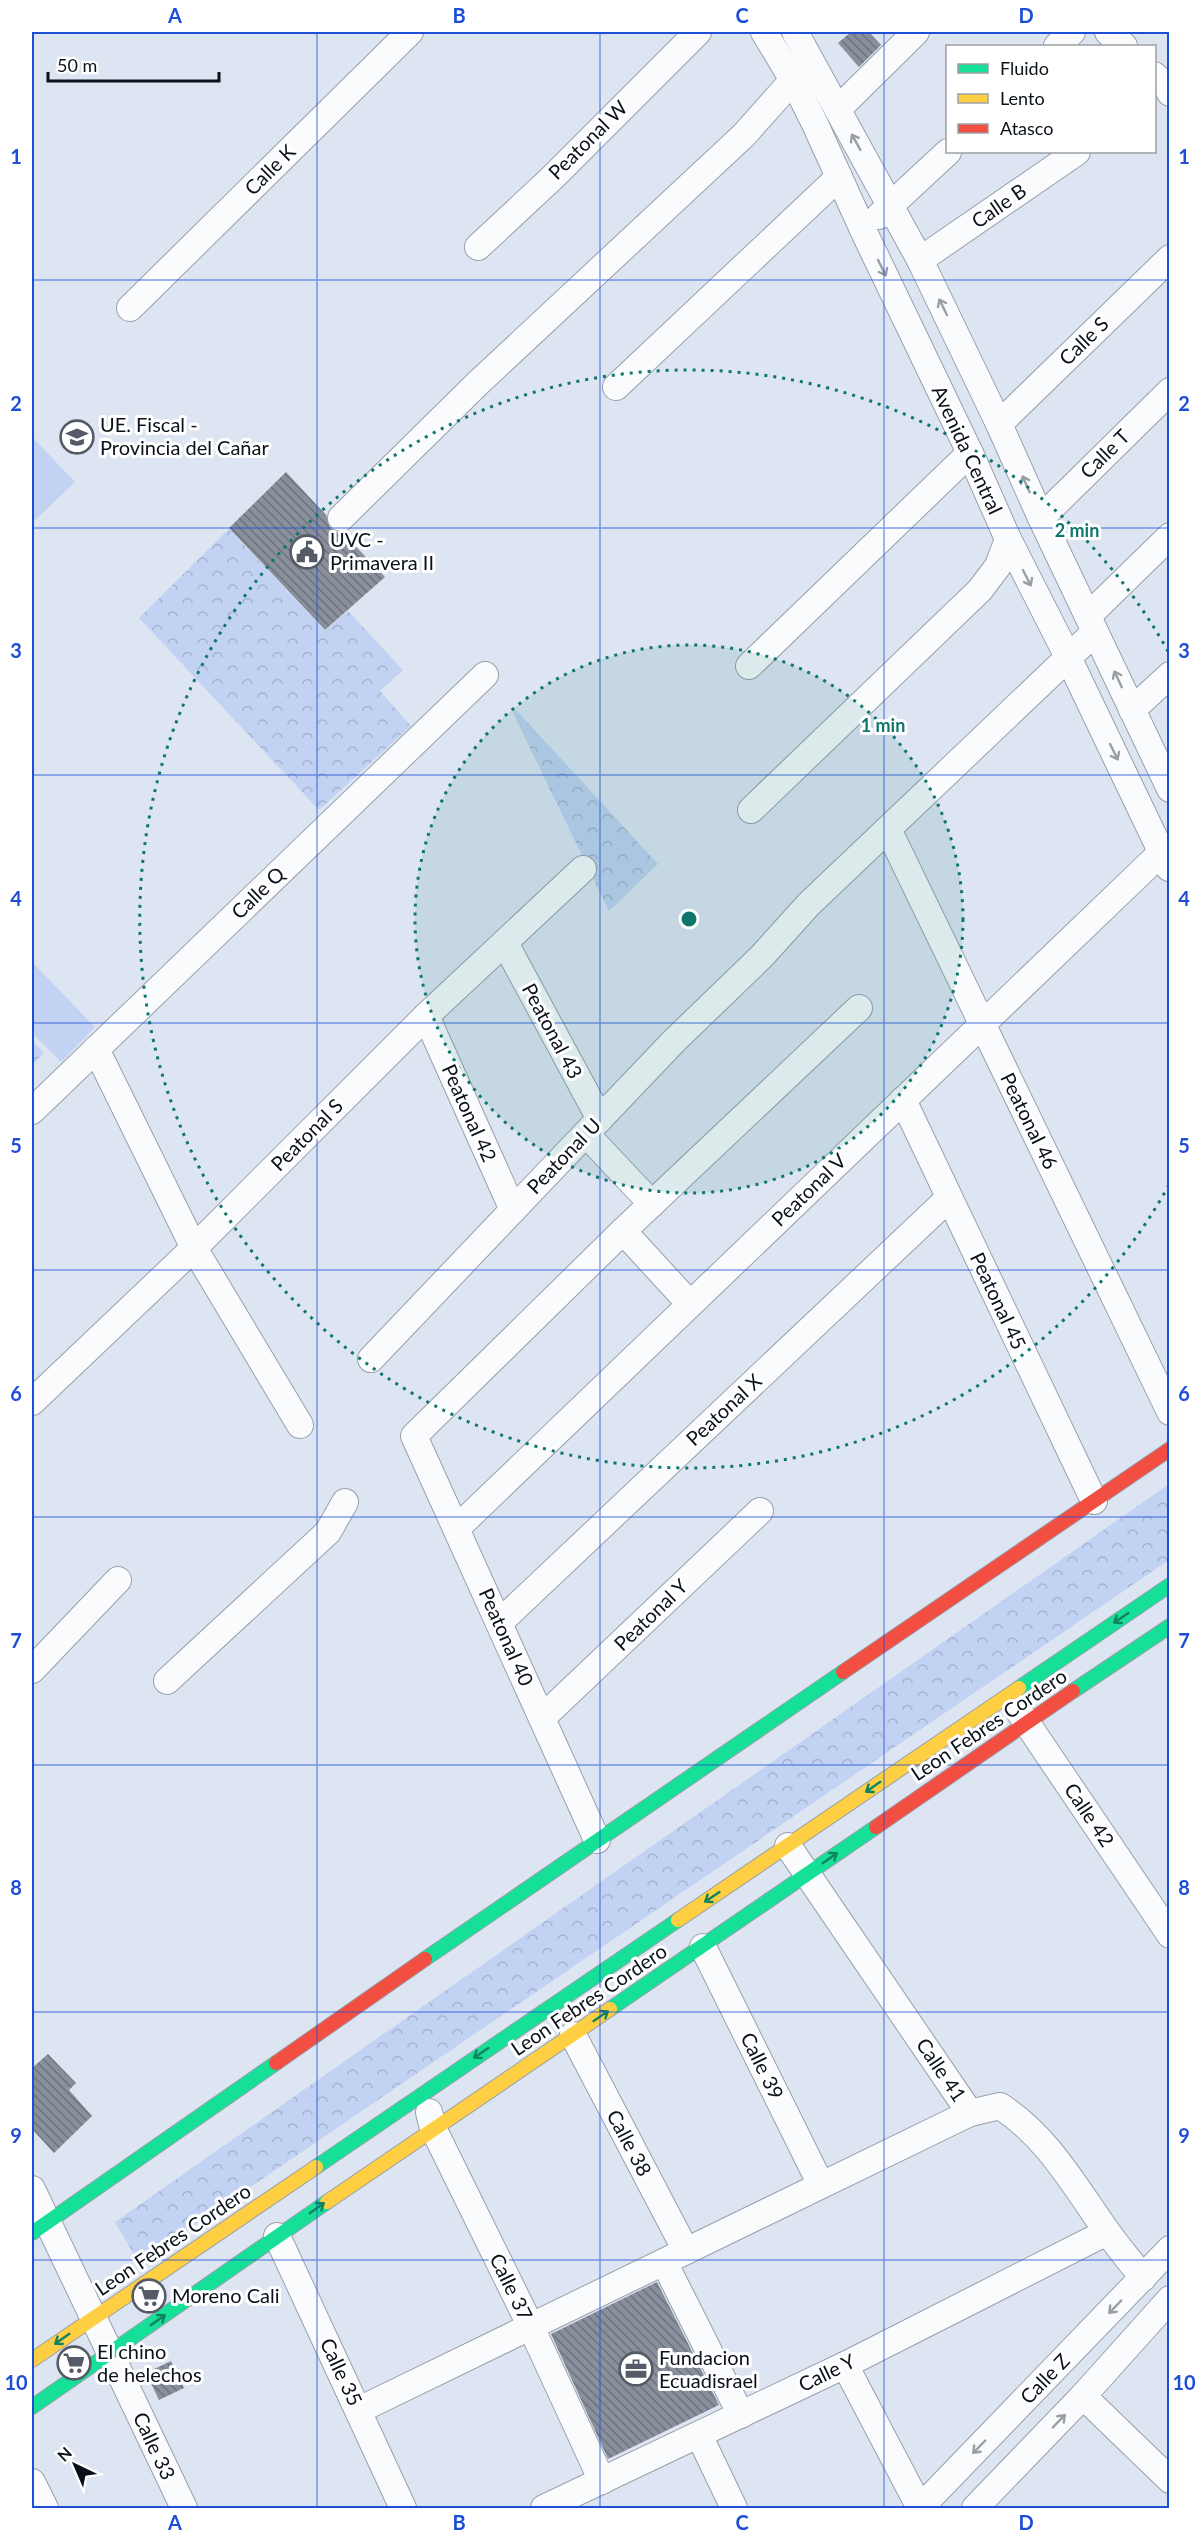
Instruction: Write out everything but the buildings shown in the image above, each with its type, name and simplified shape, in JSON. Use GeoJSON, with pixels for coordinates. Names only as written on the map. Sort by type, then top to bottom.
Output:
{"type":"FeatureCollection","features":[{"type":"Feature","properties":{"kind":"street","name":"Calle K"},"geometry":{"type":"LineString","coordinates":[[130,308],[409,32]]}},
{"type":"Feature","properties":{"kind":"street","name":"Peatonal W"},"geometry":{"type":"LineString","coordinates":[[478,248],[552,178],[698,32]]}},
{"type":"Feature","properties":{"kind":"street","name":"Avenida Central"},"geometry":{"type":"LineString","coordinates":[[764,32],[794,80],[970,453],[1008,539],[1166,860]]}},
{"type":"Feature","properties":{"kind":"street","name":"Avenida Central"},"geometry":{"type":"LineString","coordinates":[[795,32],[920,260],[1170,789]]}},
{"type":"Feature","properties":{"kind":"street"},"geometry":{"type":"LineString","coordinates":[[838,109],[916,32]]}},
{"type":"Feature","properties":{"kind":"street"},"geometry":{"type":"LineString","coordinates":[[1058,45],[1072,32]]}},
{"type":"Feature","properties":{"kind":"street"},"geometry":{"type":"LineString","coordinates":[[1108,32],[1123,45]]}},
{"type":"Feature","properties":{"kind":"street"},"geometry":{"type":"LineString","coordinates":[[341,518],[484,376],[744,135],[794,80]]}},
{"type":"Feature","properties":{"kind":"street"},"geometry":{"type":"LineString","coordinates":[[863,230],[947,153]]}},
{"type":"Feature","properties":{"kind":"street","name":"Calle B"},"geometry":{"type":"LineString","coordinates":[[920,260],[1076,153]]}},
{"type":"Feature","properties":{"kind":"street"},"geometry":{"type":"LineString","coordinates":[[616,387],[839,177]]}},
{"type":"Feature","properties":{"kind":"street","name":"Calle S"},"geometry":{"type":"LineString","coordinates":[[999,424],[1170,258]]}},
{"type":"Feature","properties":{"kind":"street","name":"Calle T"},"geometry":{"type":"LineString","coordinates":[[1041,518],[1170,391]]}},
{"type":"Feature","properties":{"kind":"street"},"geometry":{"type":"LineString","coordinates":[[749,666],[970,453]]}},
{"type":"Feature","properties":{"kind":"street","name":"Peatonal U"},"geometry":{"type":"LineString","coordinates":[[371,1359],[673,1042],[760,957],[809,904],[1068,657],[1091,624],[1170,536]]}},
{"type":"Feature","properties":{"kind":"street"},"geometry":{"type":"LineString","coordinates":[[751,810],[980,590],[998,566],[1008,539]]}},
{"type":"Feature","properties":{"kind":"street","name":"Calle Q"},"geometry":{"type":"LineString","coordinates":[[32,1112],[485,675]]}},
{"type":"Feature","properties":{"kind":"street"},"geometry":{"type":"LineString","coordinates":[[1132,710],[1170,675]]}},
{"type":"Feature","properties":{"kind":"street","name":"Peatonal 46"},"geometry":{"type":"LineString","coordinates":[[888,829],[1170,1413]]}},
{"type":"Feature","properties":{"kind":"street","name":"Peatonal V"},"geometry":{"type":"LineString","coordinates":[[457,1528],[982,1024],[1166,860]]}},
{"type":"Feature","properties":{"kind":"street","name":"Peatonal S"},"geometry":{"type":"LineString","coordinates":[[32,1402],[194,1248],[426,1016],[583,869]]}},
{"type":"Feature","properties":{"kind":"street","name":"Peatonal 43"},"geometry":{"type":"LineString","coordinates":[[505,943],[593,1127],[652,1204]]}},
{"type":"Feature","properties":{"kind":"street"},"geometry":{"type":"LineString","coordinates":[[690,1305],[623,1232],[859,1008]]}},
{"type":"Feature","properties":{"kind":"street","name":"Peatonal 42"},"geometry":{"type":"LineString","coordinates":[[426,1016],[513,1210]]}},
{"type":"Feature","properties":{"kind":"street"},"geometry":{"type":"LineString","coordinates":[[96,1049],[194,1248],[300,1425]]}},
{"type":"Feature","properties":{"kind":"street","name":"Peatonal 45"},"geometry":{"type":"LineString","coordinates":[[903,1101],[1094,1501]]}},
{"type":"Feature","properties":{"kind":"street","name":"Peatonal X"},"geometry":{"type":"LineString","coordinates":[[500,1623],[950,1198]]}},
{"type":"Feature","properties":{"kind":"street","name":"Peatonal 40"},"geometry":{"type":"LineString","coordinates":[[597,1840],[414,1436],[623,1232]]}},
{"type":"Feature","properties":{"kind":"street"},"geometry":{"type":"LineString","coordinates":[[40,2228],[597,1840],[1170,1449]]}},
{"type":"Feature","properties":{"kind":"street"},"geometry":{"type":"LineString","coordinates":[[167,1681],[328,1532],[345,1502]]}},
{"type":"Feature","properties":{"kind":"street","name":"Peatonal Y"},"geometry":{"type":"LineString","coordinates":[[542,1718],[760,1511]]}},
{"type":"Feature","properties":{"kind":"street"},"geometry":{"type":"LineString","coordinates":[[32,1670],[118,1580]]}},
{"type":"Feature","properties":{"kind":"street","name":"Leon Febres Cordero"},"geometry":{"type":"LineString","coordinates":[[32,2360],[1170,1585]]}},
{"type":"Feature","properties":{"kind":"street","name":"Leon Febres Cordero"},"geometry":{"type":"LineString","coordinates":[[32,2407],[433,2128],[703,1947],[1026,1722],[1167,1633]]}},
{"type":"Feature","properties":{"kind":"street","name":"Calle 42"},"geometry":{"type":"LineString","coordinates":[[1008,1694],[1170,1935]]}},
{"type":"Feature","properties":{"kind":"street","name":"Calle 41"},"geometry":{"type":"LineString","coordinates":[[788,1846],[970,2113],[1000,2106],[1017,2117],[1051,2151],[1107,2232],[1143,2278]]}},
{"type":"Feature","properties":{"kind":"street","name":"Calle 39"},"geometry":{"type":"LineString","coordinates":[[703,1947],[821,2185]]}},
{"type":"Feature","properties":{"kind":"street","name":"Calle 38"},"geometry":{"type":"LineString","coordinates":[[573,2035],[675,2256],[741,2415]]}},
{"type":"Feature","properties":{"kind":"street","name":"Calle 37"},"geometry":{"type":"LineString","coordinates":[[424,2092],[433,2128],[531,2326],[602,2481]]}},
{"type":"Feature","properties":{"kind":"street"},"geometry":{"type":"LineString","coordinates":[[359,2410],[970,2113]]}},
{"type":"Feature","properties":{"kind":"street","name":"Calle 33"},"geometry":{"type":"LineString","coordinates":[[32,2189],[40,2228],[93,2318],[184,2508]]}},
{"type":"Feature","properties":{"kind":"street","name":"Calle Y"},"geometry":{"type":"LineString","coordinates":[[555,2506],[602,2481],[846,2365],[1107,2232]]}},
{"type":"Feature","properties":{"kind":"street","name":"Calle 35"},"geometry":{"type":"LineString","coordinates":[[277,2236],[403,2508]]}},
{"type":"Feature","properties":{"kind":"street","name":"Calle Z"},"geometry":{"type":"LineString","coordinates":[[920,2508],[1170,2249]]}},
{"type":"Feature","properties":{"kind":"street","name":"Calle Z"},"geometry":{"type":"LineString","coordinates":[[975,2508],[1083,2396],[1170,2299]]}},
{"type":"Feature","properties":{"kind":"street"},"geometry":{"type":"LineString","coordinates":[[846,2365],[920,2508]]}},
{"type":"Feature","properties":{"kind":"street"},"geometry":{"type":"LineString","coordinates":[[1083,2396],[1170,2480]]}},
{"type":"Feature","properties":{"kind":"street"},"geometry":{"type":"LineString","coordinates":[[699,2435],[734,2508]]}},
{"type":"Feature","properties":{"kind":"street"},"geometry":{"type":"LineString","coordinates":[[32,2482],[45,2508]]}},
{"type":"Feature","properties":{"kind":"green space"},"geometry":{"type":"Polygon","coordinates":[[[32,437],[75,482],[32,523],[32,437]]]}},
{"type":"Feature","properties":{"kind":"green space"},"geometry":{"type":"Polygon","coordinates":[[[229,529],[325,631],[348,611],[403,670],[380,691],[411,726],[319,810],[139,618],[229,529]]]}},
{"type":"Feature","properties":{"kind":"green space"},"geometry":{"type":"Polygon","coordinates":[[[516,710],[658,864],[609,911],[513,713],[516,710]]]}},
{"type":"Feature","properties":{"kind":"green space"},"geometry":{"type":"Polygon","coordinates":[[[32,962],[95,1027],[61,1062],[32,1033],[32,962]]]}},
{"type":"Feature","properties":{"kind":"green space"},"geometry":{"type":"Polygon","coordinates":[[[32,1041],[44,1053],[32,1065],[32,1041]]]}},
{"type":"Feature","properties":{"kind":"green space"},"geometry":{"type":"Polygon","coordinates":[[[1169,1484],[1169,1560],[139,2263],[115,2222],[1169,1484]]]}},
{"type":"Feature","properties":{"kind":"traffic: fast"},"geometry":{"type":"LineString","coordinates":[[1019,1688],[1170,1585]]}},
{"type":"Feature","properties":{"kind":"traffic: fast"},"geometry":{"type":"LineString","coordinates":[[1073,1691],[1170,1626]]}},
{"type":"Feature","properties":{"kind":"traffic: fast"},"geometry":{"type":"LineString","coordinates":[[425,1959],[843,1672]]}},
{"type":"Feature","properties":{"kind":"traffic: fast"},"geometry":{"type":"LineString","coordinates":[[610,2009],[876,1827]]}},
{"type":"Feature","properties":{"kind":"traffic: fast"},"geometry":{"type":"LineString","coordinates":[[316,2167],[678,1920]]}},
{"type":"Feature","properties":{"kind":"traffic: fast"},"geometry":{"type":"LineString","coordinates":[[32,2233],[276,2063]]}},
{"type":"Feature","properties":{"kind":"traffic: fast"},"geometry":{"type":"LineString","coordinates":[[32,2407],[327,2202]]}},
{"type":"Feature","properties":{"kind":"traffic: slow"},"geometry":{"type":"LineString","coordinates":[[678,1920],[1019,1688]]}},
{"type":"Feature","properties":{"kind":"traffic: slow"},"geometry":{"type":"LineString","coordinates":[[327,2202],[610,2009]]}},
{"type":"Feature","properties":{"kind":"traffic: slow"},"geometry":{"type":"LineString","coordinates":[[32,2360],[316,2167]]}},
{"type":"Feature","properties":{"kind":"traffic: jam"},"geometry":{"type":"LineString","coordinates":[[843,1672],[1170,1449]]}},
{"type":"Feature","properties":{"kind":"traffic: jam"},"geometry":{"type":"LineString","coordinates":[[876,1827],[1073,1691]]}},
{"type":"Feature","properties":{"kind":"traffic: jam"},"geometry":{"type":"LineString","coordinates":[[276,2063],[425,1959]]}},
{"type":"Feature","properties":{"kind":"place","name":"UE. Fiscal - Provincia del Cañar"},"geometry":{"type":"Point","coordinates":[77,437]}},
{"type":"Feature","properties":{"kind":"place","name":"UVC - Primavera II"},"geometry":{"type":"Point","coordinates":[307,552]}},
{"type":"Feature","properties":{"kind":"place","name":"Moreno Cali"},"geometry":{"type":"Point","coordinates":[149,2296]}},
{"type":"Feature","properties":{"kind":"place","name":"El chino de helechos"},"geometry":{"type":"Point","coordinates":[74,2363]}},
{"type":"Feature","properties":{"kind":"place","name":"Fundacion Ecuadisrael"},"geometry":{"type":"Point","coordinates":[636,2369]}}]}
